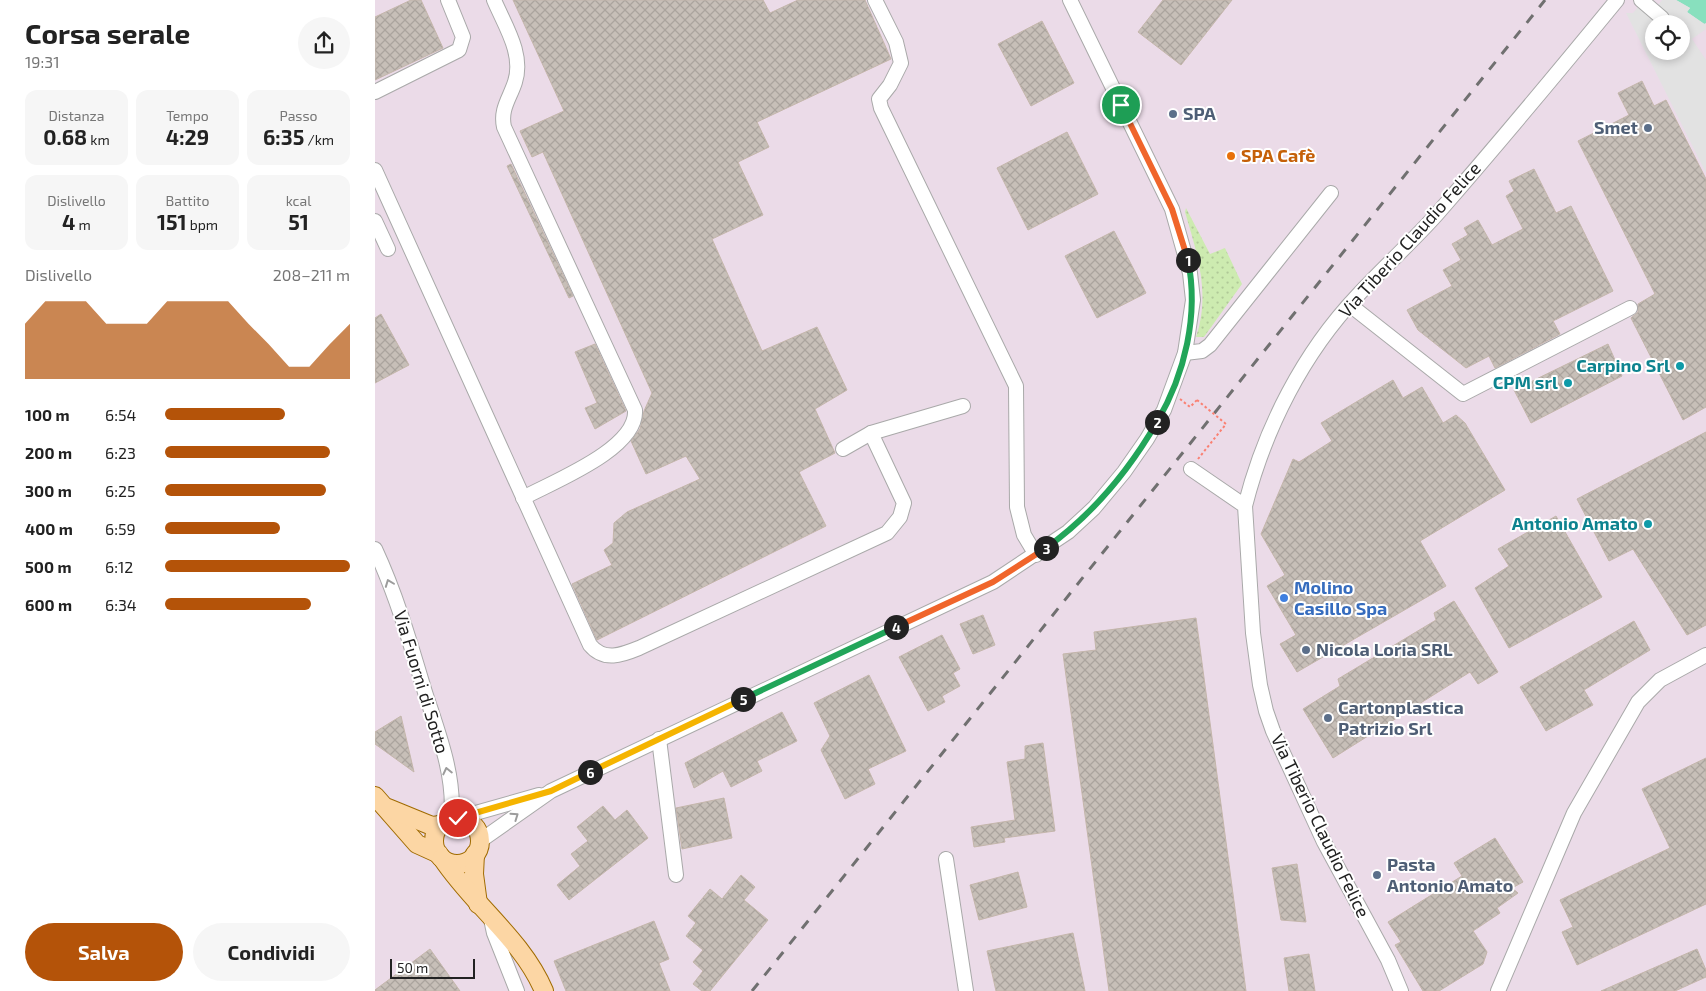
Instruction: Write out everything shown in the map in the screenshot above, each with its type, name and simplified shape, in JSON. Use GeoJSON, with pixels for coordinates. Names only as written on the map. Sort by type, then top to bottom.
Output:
{"type":"FeatureCollection","features":[{"type":"Feature","properties":{"kind":"main road"},"geometry":{"type":"LineString","coordinates":[[380,802],[432,826],[450,820],[471,823],[476,828],[477,848],[474,874],[478,904]]}},
{"type":"Feature","properties":{"kind":"main road"},"geometry":{"type":"LineString","coordinates":[[380,802],[417,844],[440,856],[456,863],[470,859],[477,848]]}},
{"type":"Feature","properties":{"kind":"main road"},"geometry":{"type":"LineString","coordinates":[[450,820],[434,838],[440,856],[459,883],[525,955],[544,991]]}},
{"type":"Feature","properties":{"kind":"street"},"geometry":{"type":"LineString","coordinates":[[375,92],[459,50],[463,44],[463,37],[448,0]]}},
{"type":"Feature","properties":{"kind":"street"},"geometry":{"type":"LineString","coordinates":[[494,0],[518,60],[516,81],[503,112],[503,127],[635,410],[635,416],[625,435],[598,458],[523,498]]}},
{"type":"Feature","properties":{"kind":"street"},"geometry":{"type":"LineString","coordinates":[[875,0],[896,42],[901,63],[890,85],[879,99],[881,108],[1016,386],[1017,507],[1024,535],[1036,555]]}},
{"type":"Feature","properties":{"kind":"street"},"geometry":{"type":"LineString","coordinates":[[450,820],[551,791],[659,738],[993,582],[1069,532],[1094,508],[1124,472],[1164,410],[1185,353],[1193,300],[1185,250],[1172,209],[1070,0]]}},
{"type":"Feature","properties":{"kind":"street","name":"Via Tiberio Claudio Felice"},"geometry":{"type":"LineString","coordinates":[[1401,991],[1388,960],[1324,842],[1273,731],[1266,710],[1260,685],[1253,633],[1245,506],[1258,460],[1283,401],[1315,350],[1350,305],[1436,215],[1617,0]]}},
{"type":"Feature","properties":{"kind":"street"},"geometry":{"type":"LineString","coordinates":[[1641,0],[1658,15]]}},
{"type":"Feature","properties":{"kind":"street"},"geometry":{"type":"LineString","coordinates":[[375,170],[590,645],[599,654],[615,656],[639,648],[867,544],[894,528],[904,509],[902,497],[871,433]]}},
{"type":"Feature","properties":{"kind":"street"},"geometry":{"type":"LineString","coordinates":[[1185,353],[1202,351],[1210,345],[1331,193]]}},
{"type":"Feature","properties":{"kind":"street"},"geometry":{"type":"LineString","coordinates":[[375,221],[388,249]]}},
{"type":"Feature","properties":{"kind":"street"},"geometry":{"type":"LineString","coordinates":[[1350,305],[1463,394],[1630,308]]}},
{"type":"Feature","properties":{"kind":"street"},"geometry":{"type":"LineString","coordinates":[[843,449],[871,433],[963,406]]}},
{"type":"Feature","properties":{"kind":"street"},"geometry":{"type":"LineString","coordinates":[[1191,469],[1245,506]]}},
{"type":"Feature","properties":{"kind":"street","name":"Via Fuorni di Sotto"},"geometry":{"type":"LineString","coordinates":[[375,549],[398,609],[441,742],[453,798],[450,820]]}},
{"type":"Feature","properties":{"kind":"street"},"geometry":{"type":"LineString","coordinates":[[1498,991],[1574,812],[1638,702],[1660,680],[1706,655]]}},
{"type":"Feature","properties":{"kind":"street"},"geometry":{"type":"LineString","coordinates":[[659,738],[676,875]]}},
{"type":"Feature","properties":{"kind":"street"},"geometry":{"type":"LineString","coordinates":[[477,848],[551,791]]}},
{"type":"Feature","properties":{"kind":"street"},"geometry":{"type":"LineString","coordinates":[[946,859],[966,991]]}},
{"type":"Feature","properties":{"kind":"street"},"geometry":{"type":"LineString","coordinates":[[491,919],[494,933],[517,991]]}},
{"type":"Feature","properties":{"kind":"path"},"geometry":{"type":"LineString","coordinates":[[1185,403],[1190,407],[1197,400],[1227,424],[1191,469]]}},
{"type":"Feature","properties":{"kind":"shaded area"},"geometry":{"type":"Polygon","coordinates":[[[375,0],[1706,0],[1706,991],[375,991],[375,0]]]}},
{"type":"Feature","properties":{"kind":"shaded area"},"geometry":{"type":"Polygon","coordinates":[[[1662,0],[1676,0],[1690,8],[1687,12],[1706,25],[1706,29],[1692,39],[1706,60],[1706,173],[1650,60],[1690,60],[1690,15],[1651,15],[1662,0]]]}},
{"type":"Feature","properties":{"kind":"shaded area"},"geometry":{"type":"Polygon","coordinates":[[[1638,7],[1649,15],[1645,15],[1645,51],[1626,13],[1633,13],[1638,7]]]}},
{"type":"Feature","properties":{"kind":"green space"},"geometry":{"type":"Polygon","coordinates":[[[1676,0],[1706,0],[1706,23],[1704,24],[1687,12],[1690,8],[1676,0]]]}},
{"type":"Feature","properties":{"kind":"green space"},"geometry":{"type":"Polygon","coordinates":[[[1186,208],[1210,254],[1225,248],[1242,284],[1204,337],[1196,337],[1202,305],[1201,274],[1185,212],[1186,208]]]}},
{"type":"Feature","properties":{"kind":"building"},"geometry":{"type":"Polygon","coordinates":[[[411,0],[421,0],[443,48],[375,80],[375,17],[411,0]]]}},
{"type":"Feature","properties":{"kind":"building"},"geometry":{"type":"Polygon","coordinates":[[[513,0],[763,0],[770,13],[798,0],[865,0],[891,59],[757,122],[769,147],[738,162],[763,215],[712,239],[762,351],[817,327],[847,390],[815,409],[835,453],[799,472],[826,526],[597,640],[572,584],[612,565],[604,550],[613,543],[614,523],[627,512],[700,479],[686,456],[646,474],[631,441],[640,429],[644,411],[652,393],[543,152],[532,157],[520,131],[564,111],[513,0]]]}},
{"type":"Feature","properties":{"kind":"building"},"geometry":{"type":"Polygon","coordinates":[[[1163,0],[1232,0],[1181,65],[1138,32],[1163,0]]]}},
{"type":"Feature","properties":{"kind":"building"},"geometry":{"type":"Polygon","coordinates":[[[1042,21],[1074,83],[1031,106],[998,44],[1042,21]]]}},
{"type":"Feature","properties":{"kind":"building"},"geometry":{"type":"Polygon","coordinates":[[[1642,81],[1654,106],[1666,100],[1706,179],[1706,407],[1683,420],[1631,318],[1638,312],[1638,304],[1655,294],[1578,141],[1629,115],[1618,93],[1642,81]]]}},
{"type":"Feature","properties":{"kind":"building"},"geometry":{"type":"Polygon","coordinates":[[[1067,132],[1098,194],[1028,230],[997,168],[1067,132]]]}},
{"type":"Feature","properties":{"kind":"building"},"geometry":{"type":"Polygon","coordinates":[[[511,164],[573,296],[569,298],[507,166],[511,164]]]}},
{"type":"Feature","properties":{"kind":"building"},"geometry":{"type":"Polygon","coordinates":[[[1534,169],[1556,213],[1571,206],[1613,291],[1553,321],[1560,334],[1495,368],[1489,356],[1466,368],[1418,330],[1407,310],[1452,286],[1443,270],[1461,260],[1452,244],[1468,235],[1464,228],[1478,220],[1492,245],[1523,229],[1506,196],[1514,191],[1509,181],[1534,169]]]}},
{"type":"Feature","properties":{"kind":"building"},"geometry":{"type":"Polygon","coordinates":[[[1114,231],[1146,293],[1097,318],[1065,256],[1114,231]]]}},
{"type":"Feature","properties":{"kind":"building"},"geometry":{"type":"Polygon","coordinates":[[[381,314],[409,365],[375,383],[375,318],[381,314]]]}},
{"type":"Feature","properties":{"kind":"building"},"geometry":{"type":"Polygon","coordinates":[[[595,344],[626,411],[595,429],[585,408],[597,403],[575,352],[595,344]]]}},
{"type":"Feature","properties":{"kind":"building","name":"CPM srl"},"geometry":{"type":"Polygon","coordinates":[[[1608,344],[1622,376],[1531,423],[1514,390],[1608,344]]]}},
{"type":"Feature","properties":{"kind":"building"},"geometry":{"type":"Polygon","coordinates":[[[1393,380],[1403,398],[1422,387],[1443,423],[1456,415],[1465,423],[1505,490],[1420,541],[1446,586],[1297,672],[1280,644],[1296,635],[1267,586],[1285,575],[1261,534],[1293,459],[1299,462],[1332,441],[1321,423],[1393,380]]]}},
{"type":"Feature","properties":{"kind":"building","name":"Antonio Amato"},"geometry":{"type":"Polygon","coordinates":[[[1706,432],[1706,625],[1687,635],[1633,549],[1609,561],[1577,499],[1706,432]]]}},
{"type":"Feature","properties":{"kind":"building"},"geometry":{"type":"Polygon","coordinates":[[[1556,516],[1602,597],[1509,648],[1475,588],[1509,566],[1498,549],[1556,516]]]}},
{"type":"Feature","properties":{"kind":"building"},"geometry":{"type":"Polygon","coordinates":[[[1454,601],[1498,672],[1478,684],[1470,672],[1333,758],[1303,709],[1340,686],[1338,679],[1436,620],[1434,613],[1454,601]]]}},
{"type":"Feature","properties":{"kind":"building"},"geometry":{"type":"Polygon","coordinates":[[[983,615],[995,645],[973,654],[960,624],[983,615]]]}},
{"type":"Feature","properties":{"kind":"building"},"geometry":{"type":"Polygon","coordinates":[[[1196,618],[1246,991],[1109,991],[1063,654],[1096,650],[1094,632],[1196,618]]]}},
{"type":"Feature","properties":{"kind":"building"},"geometry":{"type":"Polygon","coordinates":[[[1634,621],[1650,650],[1584,690],[1593,705],[1546,731],[1520,687],[1634,621]]]}},
{"type":"Feature","properties":{"kind":"building"},"geometry":{"type":"Polygon","coordinates":[[[942,635],[960,669],[953,673],[960,686],[942,696],[945,702],[928,711],[899,657],[942,635]]]}},
{"type":"Feature","properties":{"kind":"building"},"geometry":{"type":"Polygon","coordinates":[[[869,675],[906,751],[868,769],[875,784],[845,799],[821,750],[830,736],[814,703],[869,675]]]}},
{"type":"Feature","properties":{"kind":"building"},"geometry":{"type":"Polygon","coordinates":[[[782,712],[797,741],[757,761],[762,771],[731,787],[723,771],[694,788],[685,763],[782,712]]]}},
{"type":"Feature","properties":{"kind":"building"},"geometry":{"type":"Polygon","coordinates":[[[401,716],[414,772],[375,744],[375,732],[401,716]]]}},
{"type":"Feature","properties":{"kind":"building"},"geometry":{"type":"Polygon","coordinates":[[[1043,743],[1055,831],[1004,838],[1005,842],[974,847],[971,827],[1015,820],[1007,762],[1025,759],[1025,746],[1043,743]]]}},
{"type":"Feature","properties":{"kind":"building"},"geometry":{"type":"Polygon","coordinates":[[[1706,758],[1706,904],[1577,965],[1562,932],[1573,927],[1560,900],[1670,848],[1642,789],[1706,758]]]}},
{"type":"Feature","properties":{"kind":"building"},"geometry":{"type":"Polygon","coordinates":[[[724,798],[732,838],[682,849],[676,808],[724,798]]]}},
{"type":"Feature","properties":{"kind":"building"},"geometry":{"type":"Polygon","coordinates":[[[603,806],[615,820],[627,810],[648,838],[569,900],[557,885],[580,866],[571,854],[588,841],[577,827],[603,806]]]}},
{"type":"Feature","properties":{"kind":"building"},"geometry":{"type":"Polygon","coordinates":[[[1495,838],[1523,882],[1512,888],[1518,893],[1497,908],[1500,913],[1473,931],[1487,952],[1483,964],[1439,991],[1423,991],[1395,945],[1401,942],[1388,922],[1462,876],[1454,863],[1495,838]]]}},
{"type":"Feature","properties":{"kind":"building"},"geometry":{"type":"Polygon","coordinates":[[[1297,864],[1306,922],[1281,920],[1272,868],[1297,864]]]}},
{"type":"Feature","properties":{"kind":"building"},"geometry":{"type":"Polygon","coordinates":[[[1018,872],[1027,907],[979,920],[970,885],[1018,872]]]}},
{"type":"Feature","properties":{"kind":"building"},"geometry":{"type":"Polygon","coordinates":[[[741,875],[755,887],[744,900],[768,920],[710,991],[702,991],[693,984],[703,971],[693,962],[703,950],[686,936],[696,923],[688,916],[710,889],[722,899],[741,875]]]}},
{"type":"Feature","properties":{"kind":"building"},"geometry":{"type":"Polygon","coordinates":[[[654,921],[669,959],[659,963],[670,991],[566,991],[554,961],[654,921]]]}},
{"type":"Feature","properties":{"kind":"building"},"geometry":{"type":"Polygon","coordinates":[[[1073,933],[1085,991],[996,991],[987,951],[1073,933]]]}},
{"type":"Feature","properties":{"kind":"building"},"geometry":{"type":"Polygon","coordinates":[[[430,949],[460,991],[375,991],[375,990],[430,949]]]}},
{"type":"Feature","properties":{"kind":"building"},"geometry":{"type":"Polygon","coordinates":[[[1697,949],[1706,970],[1706,977],[1675,991],[1601,991],[1697,949]]]}},
{"type":"Feature","properties":{"kind":"building"},"geometry":{"type":"Polygon","coordinates":[[[1309,954],[1315,991],[1289,991],[1284,958],[1309,954]]]}},
{"type":"Feature","properties":{"kind":"railway"},"geometry":{"type":"LineString","coordinates":[[752,991],[1545,0]]}},
{"type":"Feature","properties":{"kind":"place","name":"SPA"},"geometry":{"type":"Point","coordinates":[1173,114]}},
{"type":"Feature","properties":{"kind":"place","name":"Smet"},"geometry":{"type":"Point","coordinates":[1648,128]}},
{"type":"Feature","properties":{"kind":"place","name":"SPA Cafè"},"geometry":{"type":"Point","coordinates":[1231,156]}},
{"type":"Feature","properties":{"kind":"place","name":"Carpino Srl"},"geometry":{"type":"Point","coordinates":[1680,366]}},
{"type":"Feature","properties":{"kind":"place","name":"CPM srl"},"geometry":{"type":"Point","coordinates":[1568,383]}},
{"type":"Feature","properties":{"kind":"place","name":"Antonio Amato"},"geometry":{"type":"Point","coordinates":[1648,524]}},
{"type":"Feature","properties":{"kind":"place","name":"Molino Casillo Spa"},"geometry":{"type":"Point","coordinates":[1284,598]}},
{"type":"Feature","properties":{"kind":"place","name":"Nicola Loria SRL"},"geometry":{"type":"Point","coordinates":[1306,650]}},
{"type":"Feature","properties":{"kind":"place","name":"Cartonplastica Patrizio Srl"},"geometry":{"type":"Point","coordinates":[1328,718]}},
{"type":"Feature","properties":{"kind":"place","name":"Pasta Antonio Amato"},"geometry":{"type":"Point","coordinates":[1377,875]}},
{"type":"Feature","properties":{"kind":"route"},"geometry":{"type":"LineString","coordinates":[[458,818],[551,791],[659,738],[993,582],[1069,532],[1094,508],[1124,472],[1164,410],[1185,353],[1191,324],[1193,300],[1185,250],[1172,209],[1121,105]]}}]}
